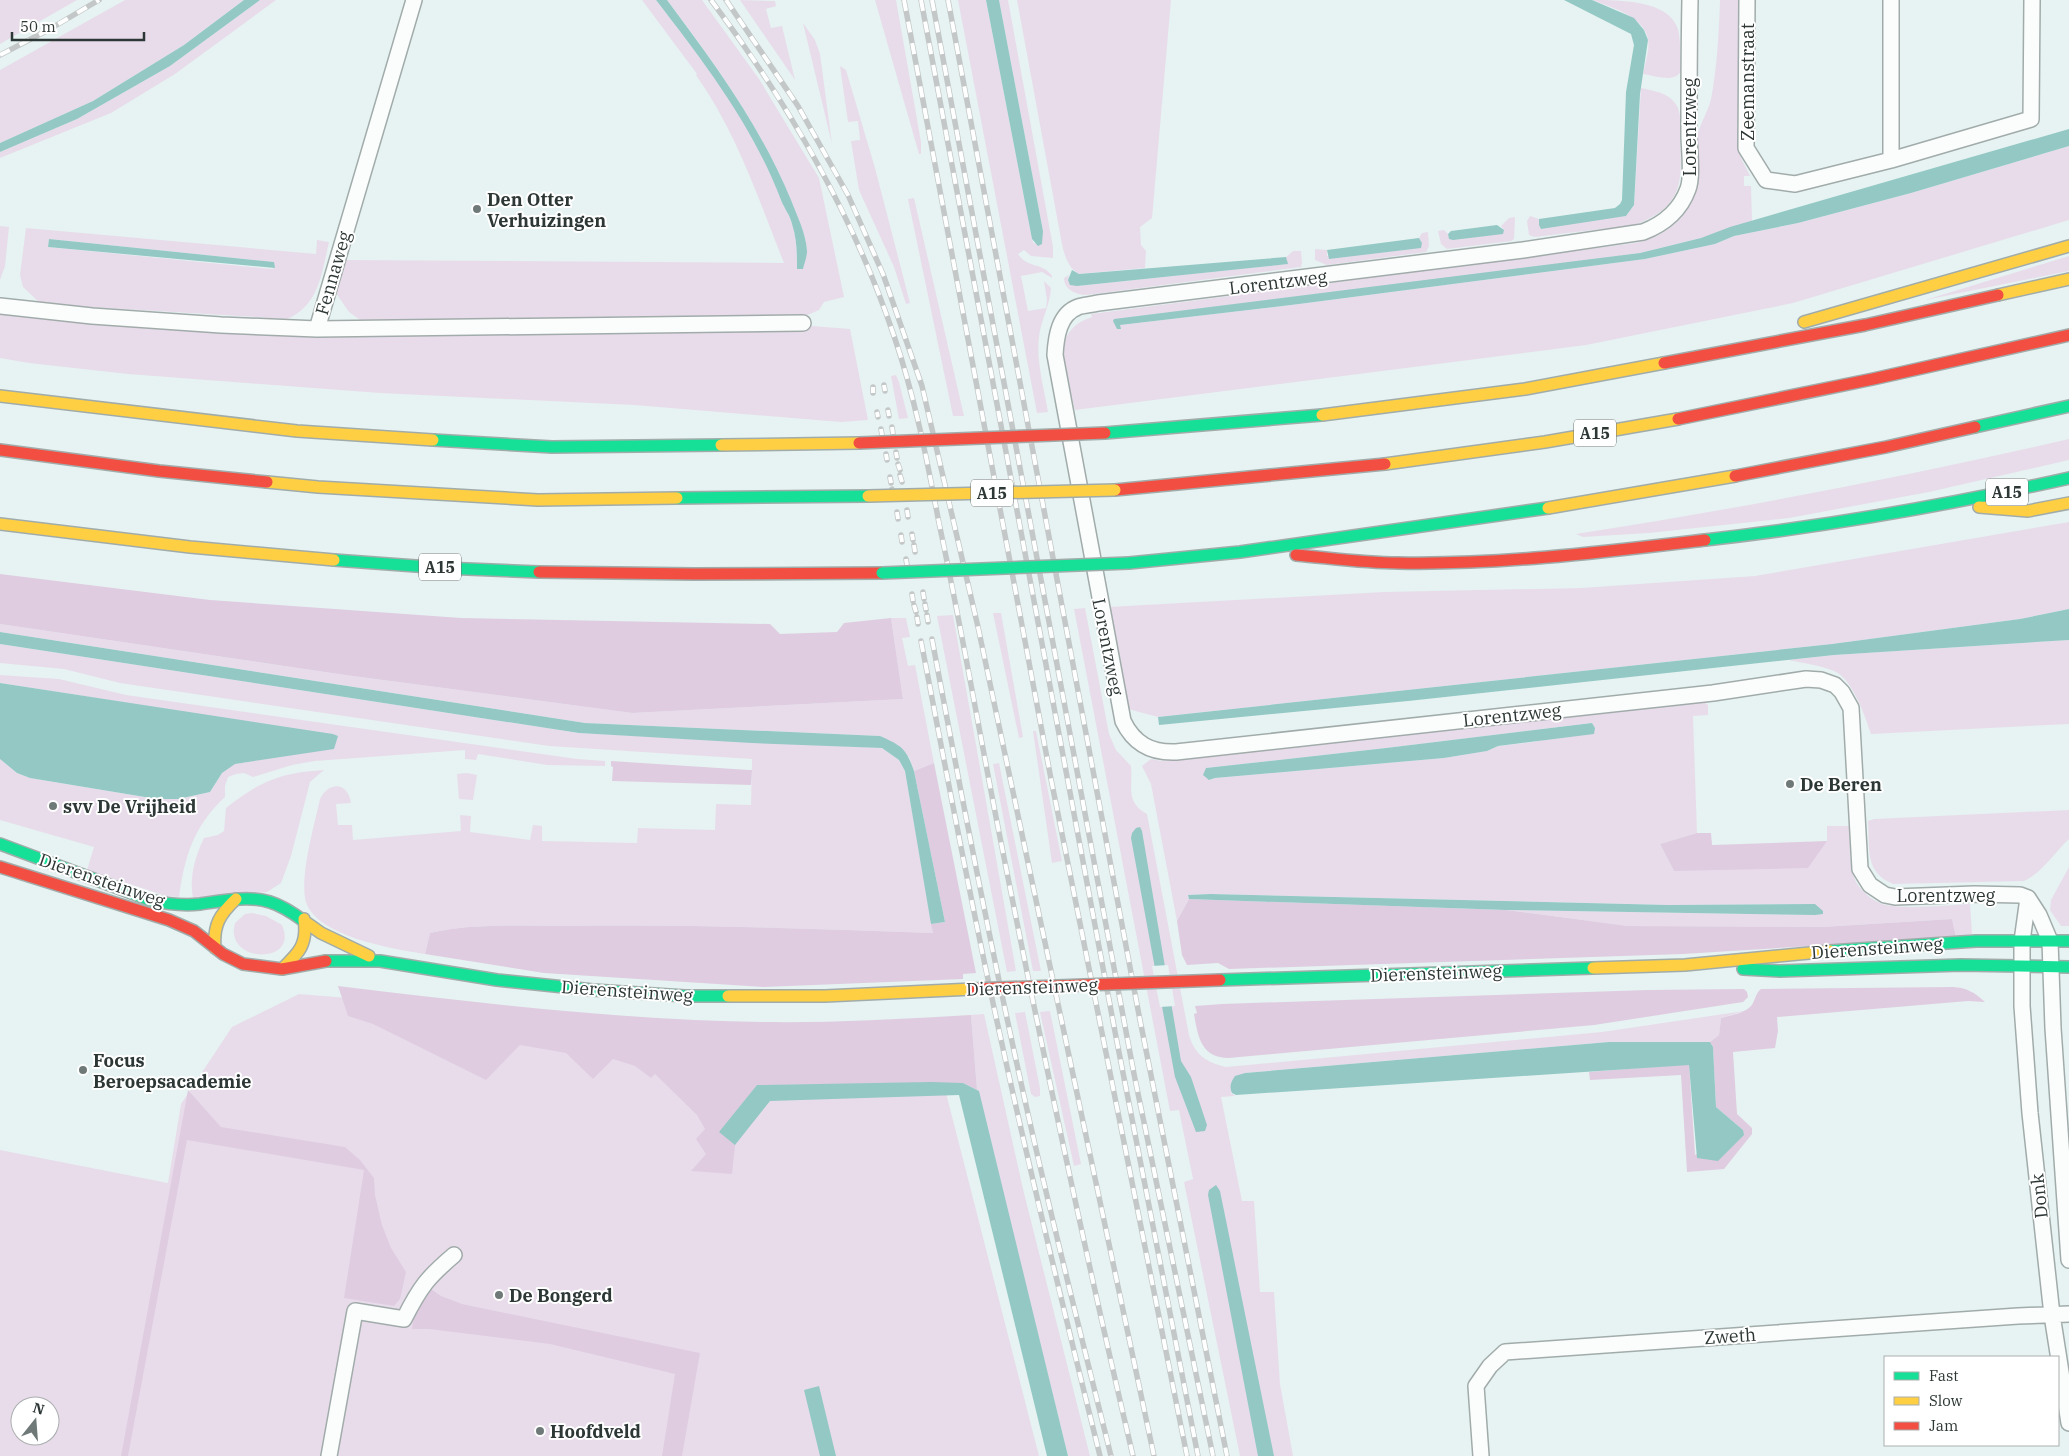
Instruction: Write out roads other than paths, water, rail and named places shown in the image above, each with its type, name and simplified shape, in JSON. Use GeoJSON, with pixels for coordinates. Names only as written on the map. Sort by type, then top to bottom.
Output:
{"type":"FeatureCollection","features":[{"type":"Feature","properties":{"kind":"main road"},"geometry":{"type":"LineString","coordinates":[[1674,362],[1859,305],[2069,246]]}},
{"type":"Feature","properties":{"kind":"main road"},"geometry":{"type":"LineString","coordinates":[[0,396],[296,431],[552,447],[859,443],[1105,433],[1348,413],[1525,389],[1865,325],[2069,279]]}},
{"type":"Feature","properties":{"kind":"main road","name":"A15"},"geometry":{"type":"LineString","coordinates":[[0,450],[159,471],[318,487],[528,499],[868,496],[1115,490],[1267,477],[1544,442],[1713,413],[1932,367],[2069,335]]}},
{"type":"Feature","properties":{"kind":"main road","name":"A15"},"geometry":{"type":"LineString","coordinates":[[0,524],[158,544],[381,564],[631,574],[882,573],[1129,563],[1240,552],[1547,508],[1699,483],[1886,447],[2069,406]]}},
{"type":"Feature","properties":{"kind":"main road","name":"A15"},"geometry":{"type":"LineString","coordinates":[[1240,552],[1412,563],[1560,556],[1721,538],[1945,505],[2069,478]]}},
{"type":"Feature","properties":{"kind":"main road","name":"A15"},"geometry":{"type":"LineString","coordinates":[[1945,505],[2028,511],[2069,503]]}},
{"type":"Feature","properties":{"kind":"main road","name":"Dierensteinweg"},"geometry":{"type":"LineString","coordinates":[[0,844],[150,900],[171,904],[199,904],[236,899]]}},
{"type":"Feature","properties":{"kind":"main road","name":"Dierensteinweg"},"geometry":{"type":"LineString","coordinates":[[0,868],[169,920],[194,931],[215,948]]}},
{"type":"Feature","properties":{"kind":"main road"},"geometry":{"type":"LineString","coordinates":[[236,899],[268,901],[304,919],[307,931],[304,943],[298,953],[282,969],[242,964],[215,948],[212,934],[217,919],[236,899]]}},
{"type":"Feature","properties":{"kind":"main road","name":"Dierensteinweg"},"geometry":{"type":"LineString","coordinates":[[304,919],[320,933],[380,961]]}},
{"type":"Feature","properties":{"kind":"main road","name":"Dierensteinweg"},"geometry":{"type":"LineString","coordinates":[[282,969],[332,960],[380,961],[497,980],[593,990],[685,996],[825,996],[1220,980],[1685,965],[1810,952],[1976,941],[2069,941]]}},
{"type":"Feature","properties":{"kind":"main road","name":"Dierensteinweg"},"geometry":{"type":"LineString","coordinates":[[1685,965],[1780,972],[1960,965],[2069,967]]}},
{"type":"Feature","properties":{"kind":"street","name":"Fennaweg"},"geometry":{"type":"LineString","coordinates":[[0,306],[92,316],[221,326],[316,329],[414,0]]}},
{"type":"Feature","properties":{"kind":"street","name":"Lorentzweg"},"geometry":{"type":"LineString","coordinates":[[1690,0],[1688,98],[1690,186],[1676,211],[1650,230],[1523,250],[1077,307],[1068,314],[1059,326],[1055,355],[1123,722],[1127,730],[1140,744],[1156,751],[1176,752],[1714,693],[1806,679],[1821,680],[1829,682],[1842,692],[1851,708],[1860,869],[1870,885],[1877,891],[1895,897],[1974,894],[2020,895],[2028,898]]}},
{"type":"Feature","properties":{"kind":"street","name":"Zeemanstraat"},"geometry":{"type":"LineString","coordinates":[[1747,0],[1746,148],[1766,180],[1795,184],[1891,160],[2031,119],[2032,0]]}},
{"type":"Feature","properties":{"kind":"street"},"geometry":{"type":"LineString","coordinates":[[1891,0],[1891,160]]}},
{"type":"Feature","properties":{"kind":"street"},"geometry":{"type":"LineString","coordinates":[[316,329],[803,323]]}},
{"type":"Feature","properties":{"kind":"street"},"geometry":{"type":"LineString","coordinates":[[2028,898],[2039,915],[2050,941]]}},
{"type":"Feature","properties":{"kind":"street"},"geometry":{"type":"LineString","coordinates":[[2022,942],[2028,898]]}},
{"type":"Feature","properties":{"kind":"street","name":"Donk"},"geometry":{"type":"LineString","coordinates":[[2050,941],[2058,1108],[2069,1260]]}},
{"type":"Feature","properties":{"kind":"street","name":"Donk"},"geometry":{"type":"LineString","coordinates":[[2022,942],[2030,1114],[2052,1315],[2058,1356]]}},
{"type":"Feature","properties":{"kind":"street"},"geometry":{"type":"LineString","coordinates":[[329,1456],[355,1311],[404,1318],[417,1293],[430,1275],[454,1255]]}},
{"type":"Feature","properties":{"kind":"street","name":"Zweth"},"geometry":{"type":"LineString","coordinates":[[1482,1456],[1476,1386],[1490,1366],[1505,1352],[2069,1314]]}},
{"type":"Feature","properties":{"kind":"street","name":"Donk"},"geometry":{"type":"LineString","coordinates":[[2059,1359],[2069,1423]]}},
{"type":"Feature","properties":{"kind":"water"},"geometry":{"type":"Polygon","coordinates":[[[244,0],[260,0],[170,66],[77,119],[0,152],[0,143],[93,101],[184,45],[244,0]]]}},
{"type":"Feature","properties":{"kind":"water"},"geometry":{"type":"Polygon","coordinates":[[[656,0],[667,0],[719,72],[766,147],[791,200],[803,231],[807,251],[803,269],[797,269],[796,241],[791,221],[756,146],[709,71],[656,0]]]}},
{"type":"Feature","properties":{"kind":"water"},"geometry":{"type":"Polygon","coordinates":[[[986,0],[999,0],[1043,231],[1042,244],[1038,246],[1032,239],[986,0]]]}},
{"type":"Feature","properties":{"kind":"water"},"geometry":{"type":"Polygon","coordinates":[[[1564,0],[1592,0],[1634,18],[1644,30],[1648,40],[1640,94],[1634,205],[1626,216],[1541,229],[1539,219],[1615,208],[1622,200],[1626,92],[1634,45],[1631,34],[1564,0]]]}},
{"type":"Feature","properties":{"kind":"water"},"geometry":{"type":"Polygon","coordinates":[[[2069,129],[2069,146],[1911,193],[1798,223],[1734,236],[1715,244],[1645,259],[1120,325],[1121,329],[1117,329],[1113,321],[1114,319],[1640,253],[1701,238],[1730,227],[2069,129]]]}},
{"type":"Feature","properties":{"kind":"water"},"geometry":{"type":"Polygon","coordinates":[[[1497,225],[1504,230],[1503,234],[1449,239],[1448,234],[1451,231],[1497,225]]]}},
{"type":"Feature","properties":{"kind":"water"},"geometry":{"type":"Polygon","coordinates":[[[1419,238],[1422,243],[1421,248],[1329,259],[1327,250],[1419,238]]]}},
{"type":"Feature","properties":{"kind":"water"},"geometry":{"type":"Polygon","coordinates":[[[49,239],[274,262],[275,268],[48,247],[49,239]]]}},
{"type":"Feature","properties":{"kind":"water"},"geometry":{"type":"Polygon","coordinates":[[[1286,257],[1288,264],[1077,286],[1070,285],[1068,280],[1072,270],[1079,274],[1286,257]]]}},
{"type":"Feature","properties":{"kind":"water"},"geometry":{"type":"Polygon","coordinates":[[[2069,609],[2069,640],[1834,655],[1408,701],[1159,725],[1158,717],[1832,644],[2020,619],[2069,609]]]}},
{"type":"Feature","properties":{"kind":"water"},"geometry":{"type":"Polygon","coordinates":[[[0,632],[585,723],[880,736],[893,742],[906,752],[914,771],[945,922],[931,924],[905,771],[899,760],[882,748],[579,733],[0,644],[0,632]]]}},
{"type":"Feature","properties":{"kind":"water"},"geometry":{"type":"Polygon","coordinates":[[[0,683],[338,736],[334,749],[235,764],[222,773],[210,792],[178,799],[157,799],[30,778],[17,773],[0,759],[0,683]]]}},
{"type":"Feature","properties":{"kind":"water"},"geometry":{"type":"Polygon","coordinates":[[[1592,723],[1595,728],[1594,734],[1498,746],[1487,751],[1444,758],[1209,780],[1203,775],[1206,768],[1592,723]]]}},
{"type":"Feature","properties":{"kind":"water"},"geometry":{"type":"Polygon","coordinates":[[[1140,827],[1181,1061],[1191,1077],[1207,1125],[1205,1131],[1196,1132],[1175,1077],[1131,838],[1136,828],[1140,827]]]}},
{"type":"Feature","properties":{"kind":"water"},"geometry":{"type":"Polygon","coordinates":[[[1188,895],[1668,905],[1815,904],[1823,911],[1823,914],[1506,910],[1189,899],[1188,895]]]}},
{"type":"Feature","properties":{"kind":"water"},"geometry":{"type":"Polygon","coordinates":[[[1609,1042],[1710,1042],[1713,1047],[1716,1107],[1743,1130],[1744,1135],[1718,1161],[1697,1158],[1689,1065],[1236,1095],[1232,1093],[1231,1088],[1235,1076],[1245,1073],[1609,1042]]]}},
{"type":"Feature","properties":{"kind":"water"},"geometry":{"type":"Polygon","coordinates":[[[963,1083],[979,1091],[1068,1456],[1047,1456],[959,1095],[770,1101],[735,1145],[719,1132],[757,1085],[963,1083]]]}},
{"type":"Feature","properties":{"kind":"water"},"geometry":{"type":"Polygon","coordinates":[[[1216,1185],[1220,1191],[1274,1456],[1258,1456],[1208,1195],[1209,1190],[1216,1185]]]}},
{"type":"Feature","properties":{"kind":"water"},"geometry":{"type":"Polygon","coordinates":[[[819,1386],[836,1456],[820,1456],[804,1390],[819,1386]]]}},
{"type":"Feature","properties":{"kind":"railway"},"geometry":{"type":"LineString","coordinates":[[0,55],[50,29],[99,0]]}},
{"type":"Feature","properties":{"kind":"railway"},"geometry":{"type":"LineString","coordinates":[[711,0],[792,119],[838,203],[878,291],[908,382],[930,476],[1045,1057],[1096,1297],[1133,1456]]}},
{"type":"Feature","properties":{"kind":"railway"},"geometry":{"type":"LineString","coordinates":[[726,0],[798,106],[848,195],[883,274],[922,386],[978,627],[1154,1456]]}},
{"type":"Feature","properties":{"kind":"railway"},"geometry":{"type":"LineString","coordinates":[[904,0],[1051,779],[1187,1456]]}},
{"type":"Feature","properties":{"kind":"railway"},"geometry":{"type":"LineString","coordinates":[[921,0],[1116,1037],[1198,1456]]}},
{"type":"Feature","properties":{"kind":"railway"},"geometry":{"type":"LineString","coordinates":[[932,0],[1134,1074],[1213,1456]]}},
{"type":"Feature","properties":{"kind":"railway"},"geometry":{"type":"LineString","coordinates":[[948,0],[1139,1015],[1227,1456]]}},
{"type":"Feature","properties":{"kind":"railway"},"geometry":{"type":"LineString","coordinates":[[884,385],[885,391]]}},
{"type":"Feature","properties":{"kind":"railway"},"geometry":{"type":"LineString","coordinates":[[873,387],[873,393]]}},
{"type":"Feature","properties":{"kind":"railway"},"geometry":{"type":"LineString","coordinates":[[888,410],[889,416]]}},
{"type":"Feature","properties":{"kind":"railway"},"geometry":{"type":"LineString","coordinates":[[877,412],[878,417]]}},
{"type":"Feature","properties":{"kind":"railway"},"geometry":{"type":"LineString","coordinates":[[892,427],[893,434]]}},
{"type":"Feature","properties":{"kind":"railway"},"geometry":{"type":"LineString","coordinates":[[881,429],[882,435]]}},
{"type":"Feature","properties":{"kind":"railway"},"geometry":{"type":"LineString","coordinates":[[896,452],[897,458]]}},
{"type":"Feature","properties":{"kind":"railway"},"geometry":{"type":"LineString","coordinates":[[886,454],[887,460]]}},
{"type":"Feature","properties":{"kind":"railway"},"geometry":{"type":"LineString","coordinates":[[898,464],[900,470]]}},
{"type":"Feature","properties":{"kind":"railway"},"geometry":{"type":"LineString","coordinates":[[900,475],[902,482]]}},
{"type":"Feature","properties":{"kind":"railway"},"geometry":{"type":"LineString","coordinates":[[890,477],[891,483]]}},
{"type":"Feature","properties":{"kind":"railway"},"geometry":{"type":"LineString","coordinates":[[892,489],[894,495]]}},
{"type":"Feature","properties":{"kind":"railway"},"geometry":{"type":"LineString","coordinates":[[907,510],[908,517]]}},
{"type":"Feature","properties":{"kind":"railway"},"geometry":{"type":"LineString","coordinates":[[897,512],[898,519]]}},
{"type":"Feature","properties":{"kind":"railway"},"geometry":{"type":"LineString","coordinates":[[912,534],[913,540]]}},
{"type":"Feature","properties":{"kind":"railway"},"geometry":{"type":"LineString","coordinates":[[901,535],[902,542]]}},
{"type":"Feature","properties":{"kind":"railway"},"geometry":{"type":"LineString","coordinates":[[914,545],[915,552]]}},
{"type":"Feature","properties":{"kind":"railway"},"geometry":{"type":"LineString","coordinates":[[906,559],[907,565]]}},
{"type":"Feature","properties":{"kind":"railway"},"geometry":{"type":"LineString","coordinates":[[918,569],[919,575]]}},
{"type":"Feature","properties":{"kind":"railway"},"geometry":{"type":"LineString","coordinates":[[923,592],[924,599]]}},
{"type":"Feature","properties":{"kind":"railway"},"geometry":{"type":"LineString","coordinates":[[912,594],[913,601]]}},
{"type":"Feature","properties":{"kind":"railway"},"geometry":{"type":"LineString","coordinates":[[925,604],[926,610]]}},
{"type":"Feature","properties":{"kind":"railway"},"geometry":{"type":"LineString","coordinates":[[914,605],[916,612]]}},
{"type":"Feature","properties":{"kind":"railway"},"geometry":{"type":"LineString","coordinates":[[927,615],[928,622]]}},
{"type":"Feature","properties":{"kind":"railway"},"geometry":{"type":"LineString","coordinates":[[917,617],[918,624]]}},
{"type":"Feature","properties":{"kind":"railway"},"geometry":{"type":"LineString","coordinates":[[932,639],[1013,1047],[1046,1193],[1111,1456]]}},
{"type":"Feature","properties":{"kind":"railway"},"geometry":{"type":"LineString","coordinates":[[921,641],[991,994],[1037,1199],[1100,1456]]}},
{"type":"Feature","properties":{"kind":"place","name":"Den Otter Verhuizingen"},"geometry":{"type":"Point","coordinates":[477,209]}},
{"type":"Feature","properties":{"kind":"place","name":"De Beren"},"geometry":{"type":"Point","coordinates":[1790,784]}},
{"type":"Feature","properties":{"kind":"place","name":"svv De Vrijheid"},"geometry":{"type":"Point","coordinates":[53,806]}},
{"type":"Feature","properties":{"kind":"place","name":"Focus Beroepsacademie"},"geometry":{"type":"Point","coordinates":[83,1070]}},
{"type":"Feature","properties":{"kind":"place","name":"De Bongerd"},"geometry":{"type":"Point","coordinates":[499,1295]}},
{"type":"Feature","properties":{"kind":"place","name":"Hoofdveld"},"geometry":{"type":"Point","coordinates":[540,1431]}}]}
